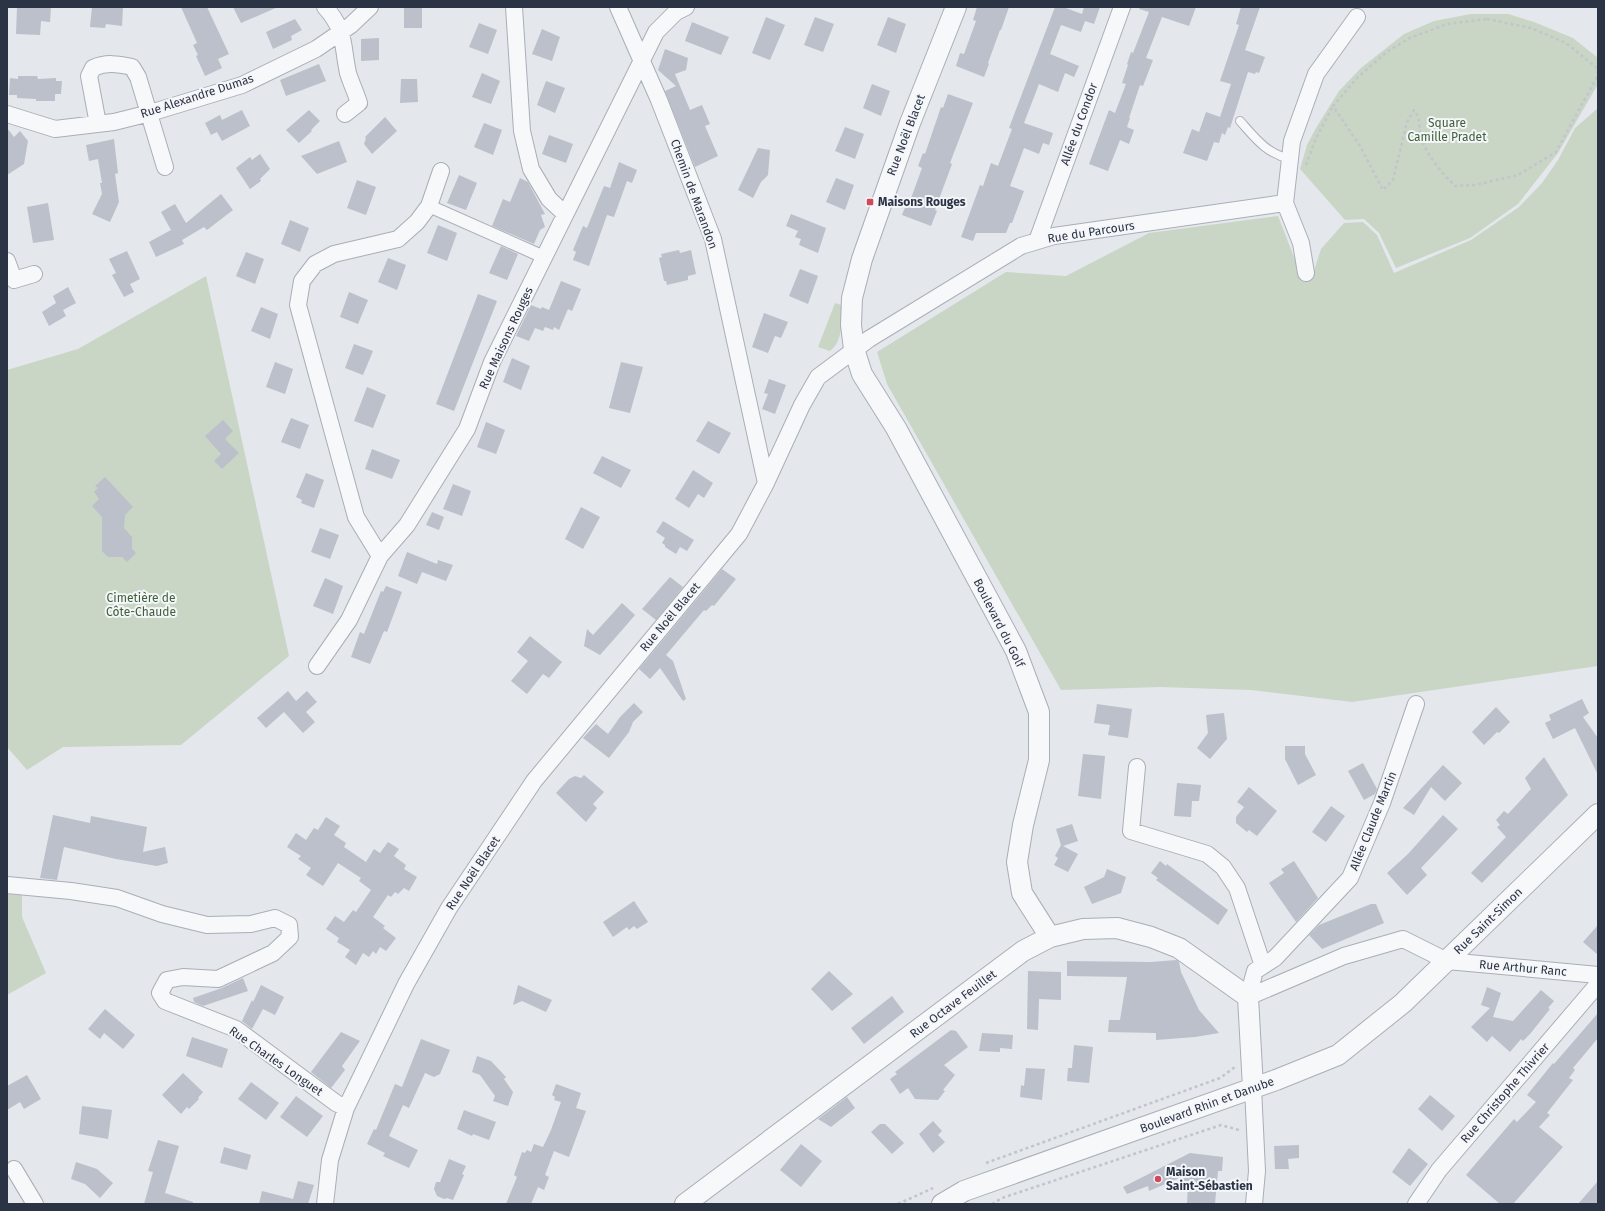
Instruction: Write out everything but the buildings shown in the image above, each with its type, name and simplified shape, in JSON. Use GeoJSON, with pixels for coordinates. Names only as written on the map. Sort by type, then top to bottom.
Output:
{"type":"FeatureCollection","features":[{"type":"Feature","properties":{"kind":"street"},"geometry":{"type":"LineString","coordinates":[[325,7],[332,14],[341,31],[349,74],[359,103],[345,114]]}},
{"type":"Feature","properties":{"kind":"street","name":"Rue Alexandre Dumas"},"geometry":{"type":"LineString","coordinates":[[7,114],[55,129],[114,122],[150,113],[242,84],[316,49],[351,25],[370,7]]}},
{"type":"Feature","properties":{"kind":"street"},"geometry":{"type":"LineString","coordinates":[[514,7],[522,130],[531,169],[550,199],[565,214]]}},
{"type":"Feature","properties":{"kind":"street","name":"Chemin de Marandon"},"geometry":{"type":"LineString","coordinates":[[618,7],[642,60],[713,239],[766,483]]}},
{"type":"Feature","properties":{"kind":"street","name":"Rue Maisons Rouges"},"geometry":{"type":"LineString","coordinates":[[317,666],[349,620],[380,556],[407,525],[467,429],[492,362],[656,32],[676,12],[686,7]]}},
{"type":"Feature","properties":{"kind":"street","name":"Rue Noël Blacet"},"geometry":{"type":"LineString","coordinates":[[328,1203],[330,1160],[346,1108],[406,984],[449,908],[534,781],[739,534],[766,483],[802,405],[818,377],[854,349],[851,325],[852,298],[862,259],[910,123],[956,7]]}},
{"type":"Feature","properties":{"kind":"street","name":"Allée du Condor"},"geometry":{"type":"LineString","coordinates":[[1037,241],[1122,7]]}},
{"type":"Feature","properties":{"kind":"street"},"geometry":{"type":"LineString","coordinates":[[1306,273],[1301,243],[1285,204],[1292,141],[1316,74],[1357,17]]}},
{"type":"Feature","properties":{"kind":"street"},"geometry":{"type":"LineString","coordinates":[[98,124],[89,76],[93,68],[102,64],[117,64],[132,67],[138,77],[150,113],[165,167]]}},
{"type":"Feature","properties":{"kind":"street"},"geometry":{"type":"LineString","coordinates":[[380,556],[356,517],[298,305],[302,280],[315,264],[334,254],[398,239],[418,222],[429,206],[441,171]]}},
{"type":"Feature","properties":{"kind":"street","name":"Rue du Parcours"},"geometry":{"type":"LineString","coordinates":[[854,349],[1021,246],[1054,236],[1285,204]]}},
{"type":"Feature","properties":{"kind":"street"},"geometry":{"type":"LineString","coordinates":[[429,206],[544,257]]}},
{"type":"Feature","properties":{"kind":"street"},"geometry":{"type":"LineString","coordinates":[[7,261],[14,280],[34,274]]}},
{"type":"Feature","properties":{"kind":"street","name":"Boulevard du Golf"},"geometry":{"type":"LineString","coordinates":[[854,349],[862,374],[896,428],[1016,651],[1039,712],[1039,760],[1023,825],[1017,862],[1022,893],[1050,937]]}},
{"type":"Feature","properties":{"kind":"street","name":"Allée Claude Martin"},"geometry":{"type":"LineString","coordinates":[[1248,997],[1256,971],[1275,958],[1350,878],[1382,803],[1416,704]]}},
{"type":"Feature","properties":{"kind":"street"},"geometry":{"type":"LineString","coordinates":[[1137,767],[1131,831],[1207,854],[1222,867],[1237,888],[1263,966]]}},
{"type":"Feature","properties":{"kind":"street","name":"Rue Saint-Simon"},"geometry":{"type":"LineString","coordinates":[[1248,997],[1344,956],[1403,938],[1447,961],[1598,814]]}},
{"type":"Feature","properties":{"kind":"street","name":"Rue Charles Longuet"},"geometry":{"type":"LineString","coordinates":[[7,885],[71,891],[117,898],[162,914],[207,925],[251,924],[275,918],[289,925],[290,937],[273,953],[218,979],[183,977],[167,980],[160,993],[165,1002],[236,1029],[336,1103],[346,1108]]}},
{"type":"Feature","properties":{"kind":"street","name":"Rue Octave Feuillet"},"geometry":{"type":"LineString","coordinates":[[685,1204],[1023,951],[1050,937],[1083,929],[1117,928],[1151,937],[1179,948],[1248,997]]}},
{"type":"Feature","properties":{"kind":"street","name":"Rue Arthur Ranc"},"geometry":{"type":"LineString","coordinates":[[1447,961],[1598,975]]}},
{"type":"Feature","properties":{"kind":"street","name":"Boulevard Rhin et Danube"},"geometry":{"type":"LineString","coordinates":[[942,1204],[964,1191],[1276,1080],[1338,1055],[1403,1003],[1447,961]]}},
{"type":"Feature","properties":{"kind":"street","name":"Rue Christophe Thivrier"},"geometry":{"type":"LineString","coordinates":[[1416,1204],[1439,1170],[1598,984]]}},
{"type":"Feature","properties":{"kind":"street"},"geometry":{"type":"LineString","coordinates":[[1248,997],[1257,1171],[1254,1204]]}},
{"type":"Feature","properties":{"kind":"street"},"geometry":{"type":"LineString","coordinates":[[14,1169],[35,1204]]}},
{"type":"Feature","properties":{"kind":"lane"},"geometry":{"type":"LineString","coordinates":[[1240,121],[1267,150],[1281,157],[1290,159]]}},
{"type":"Feature","properties":{"kind":"path"},"geometry":{"type":"LineString","coordinates":[[1304,172],[1316,138],[1334,106],[1358,77],[1388,51],[1410,38],[1446,24],[1487,19],[1531,28],[1566,42],[1597,68],[1598,74],[1556,152],[1518,175],[1475,185],[1455,186],[1439,170],[1422,140],[1419,115],[1414,110],[1407,122],[1393,180],[1382,190],[1360,146],[1334,106]]}},
{"type":"Feature","properties":{"kind":"path"},"geometry":{"type":"LineString","coordinates":[[992,1204],[1002,1198],[1221,1125],[1242,1131],[1255,1126]]}},
{"type":"Feature","properties":{"kind":"green space","name":"Square Camille Pradet"},"geometry":{"type":"Polygon","coordinates":[[[1471,14],[1508,14],[1534,22],[1573,38],[1598,58],[1598,84],[1558,153],[1518,204],[1470,238],[1396,268],[1379,233],[1364,219],[1345,220],[1300,169],[1307,145],[1339,91],[1361,68],[1404,34],[1434,21],[1471,14]]]}},
{"type":"Feature","properties":{"kind":"green space"},"geometry":{"type":"Polygon","coordinates":[[[1598,108],[1598,666],[1352,702],[1251,690],[1160,687],[1061,690],[887,384],[877,352],[1006,272],[1066,276],[1149,233],[1278,216],[1299,270],[1313,274],[1321,249],[1344,223],[1363,222],[1377,235],[1394,273],[1471,240],[1519,207],[1542,183],[1558,160],[1575,128],[1598,108]]]}},
{"type":"Feature","properties":{"kind":"green space","name":"Cimetière de Côte-Chaude"},"geometry":{"type":"Polygon","coordinates":[[[206,276],[289,656],[181,745],[63,747],[27,770],[7,747],[7,370],[78,349],[206,276]]]}},
{"type":"Feature","properties":{"kind":"green space"},"geometry":{"type":"Polygon","coordinates":[[[835,303],[841,305],[841,330],[838,341],[830,351],[818,347],[835,303]]]}},
{"type":"Feature","properties":{"kind":"green space"},"geometry":{"type":"Polygon","coordinates":[[[7,894],[22,895],[22,917],[46,973],[7,995],[7,894]]]}},
{"type":"Feature","properties":{"kind":"place","name":"Maisons Rouges"},"geometry":{"type":"Point","coordinates":[870,202]}},
{"type":"Feature","properties":{"kind":"place","name":"Maison Saint-Sébastien"},"geometry":{"type":"Point","coordinates":[1158,1179]}}]}
